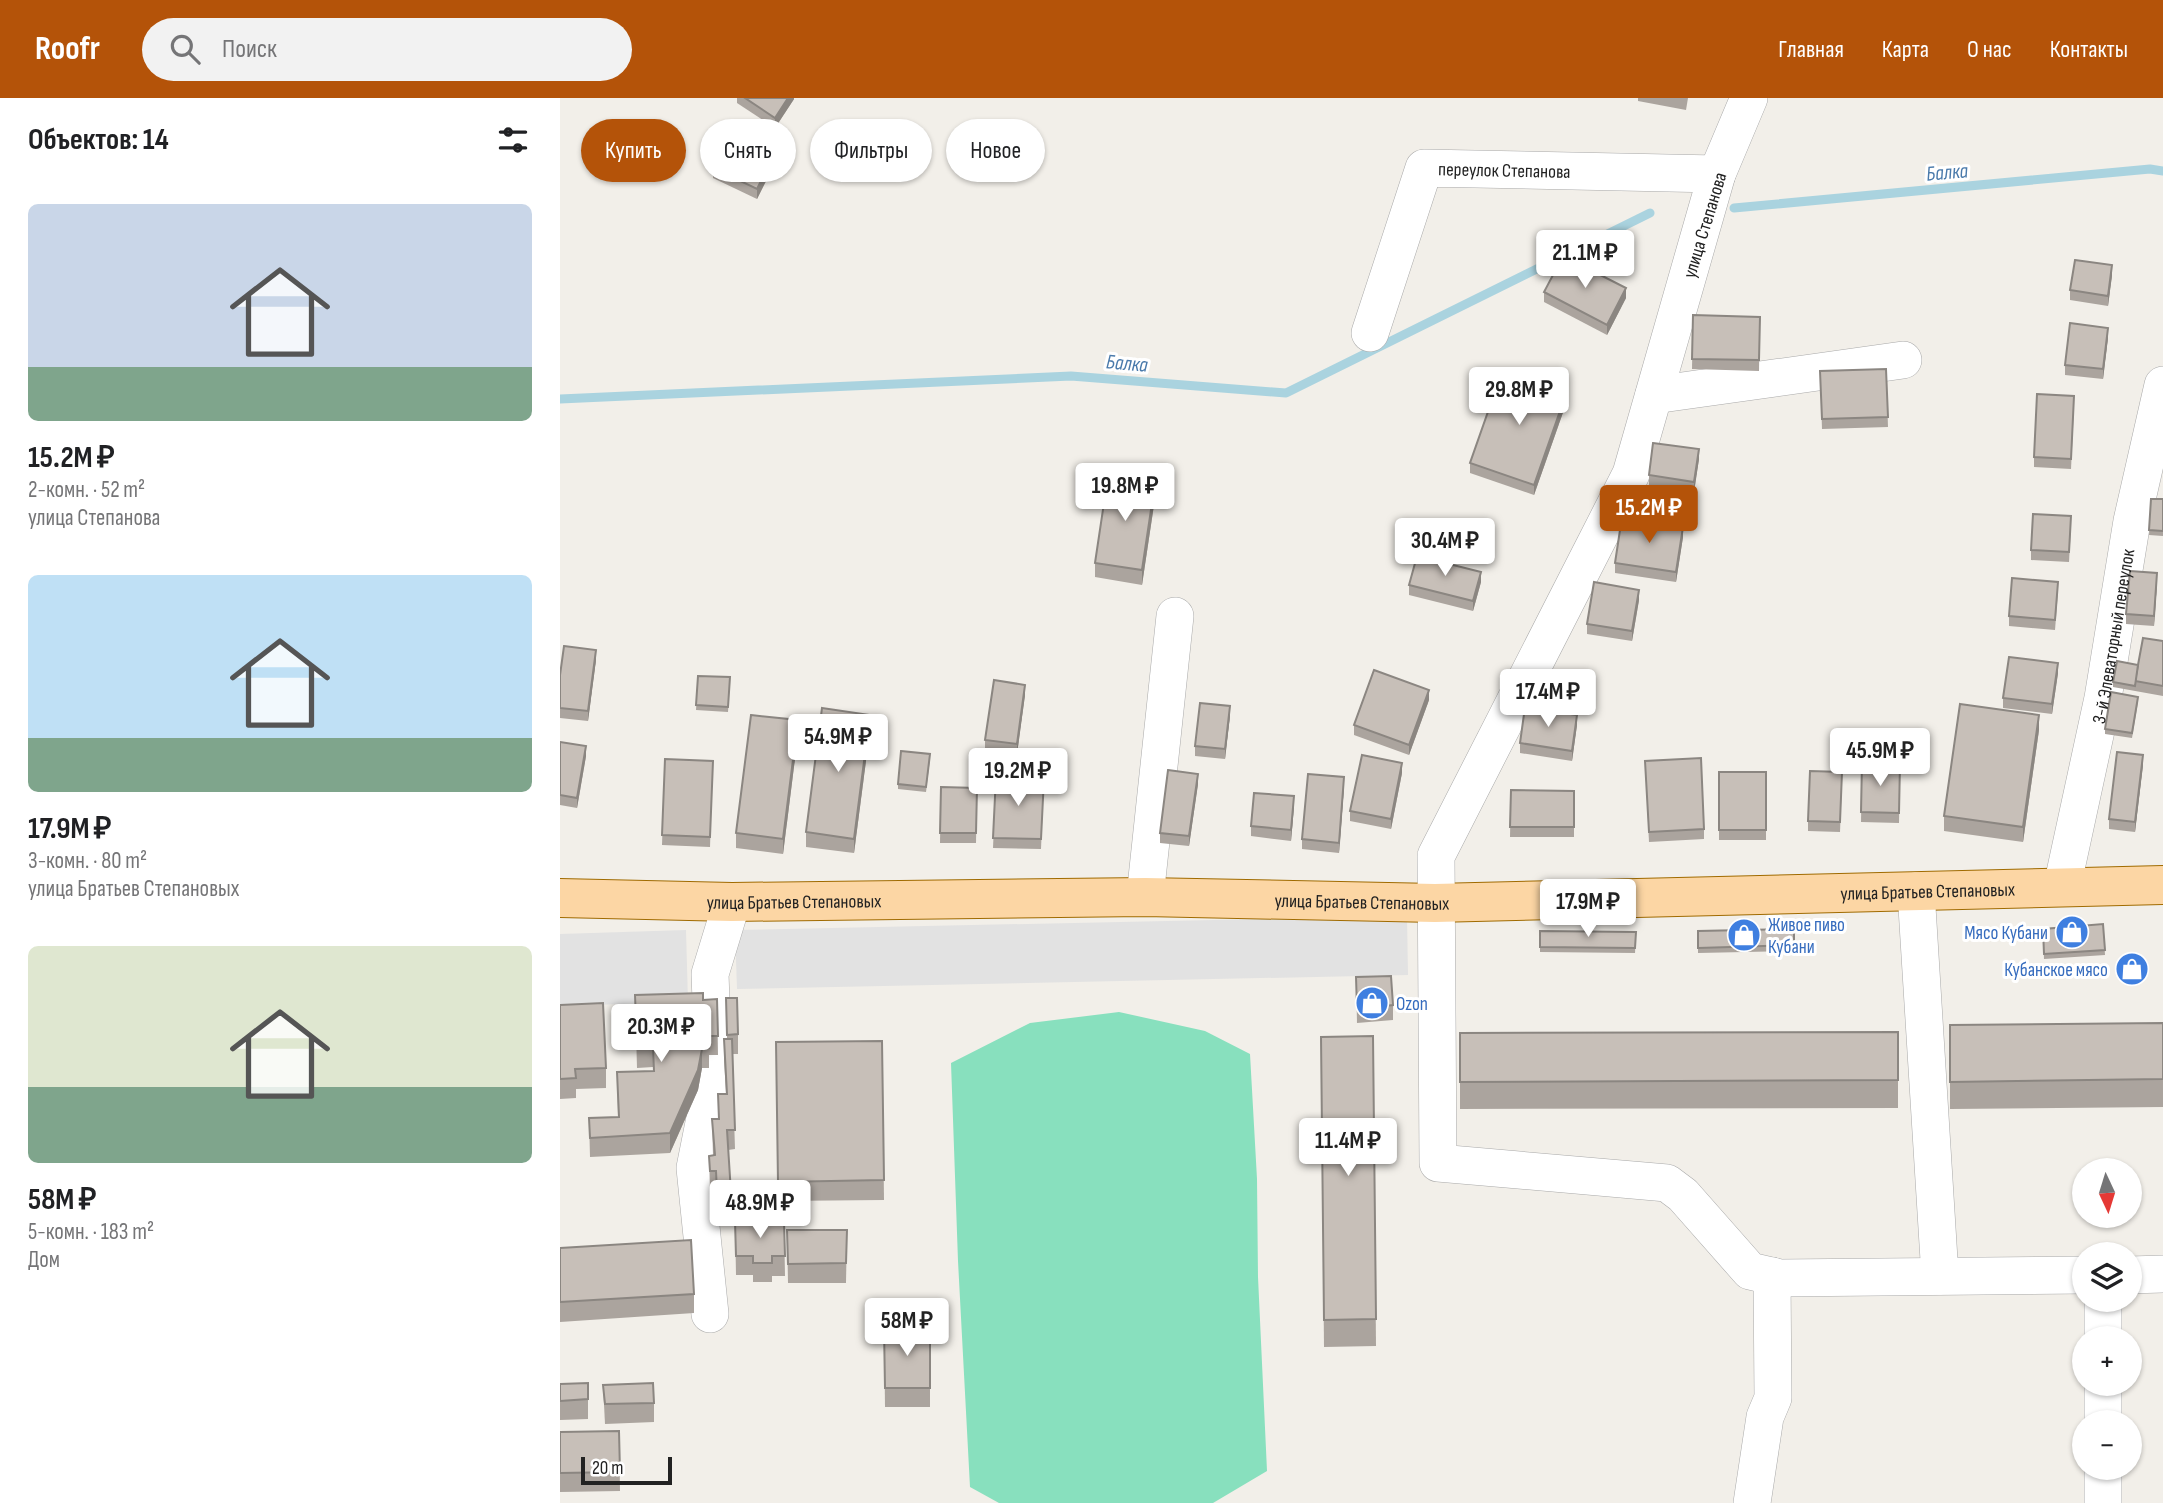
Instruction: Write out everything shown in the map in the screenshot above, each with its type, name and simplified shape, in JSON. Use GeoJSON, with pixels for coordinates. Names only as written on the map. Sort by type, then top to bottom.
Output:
{"type":"FeatureCollection","features":[{"type":"Feature","properties":{"kind":"main road","name":"улица Братьев Степановых"},"geometry":{"type":"LineString","coordinates":[[560,898],[732,902],[1145,897],[1435,902],[2163,885]]}},
{"type":"Feature","properties":{"kind":"street","name":"улица Степанова"},"geometry":{"type":"LineString","coordinates":[[1749,98],[1717,174],[1631,474],[1436,856],[1438,1163],[1667,1183],[1683,1195],[1749,1271],[1772,1276]]}},
{"type":"Feature","properties":{"kind":"street","name":"переулок Степанова"},"geometry":{"type":"LineString","coordinates":[[1370,333],[1424,167],[1717,174]]}},
{"type":"Feature","properties":{"kind":"street"},"geometry":{"type":"LineString","coordinates":[[1654,395],[1903,360]]}},
{"type":"Feature","properties":{"kind":"street","name":"3-й Элеваторный переулок"},"geometry":{"type":"LineString","coordinates":[[2062,887],[2102,698],[2132,522],[2163,385]]}},
{"type":"Feature","properties":{"kind":"street"},"geometry":{"type":"LineString","coordinates":[[1145,897],[1175,616]]}},
{"type":"Feature","properties":{"kind":"street"},"geometry":{"type":"LineString","coordinates":[[1916,891],[1940,1276]]}},
{"type":"Feature","properties":{"kind":"street"},"geometry":{"type":"LineString","coordinates":[[710,1314],[695,1168],[713,1054],[710,974],[732,902]]}},
{"type":"Feature","properties":{"kind":"street"},"geometry":{"type":"LineString","coordinates":[[2142,1275],[2163,1274]]}},
{"type":"Feature","properties":{"kind":"street"},"geometry":{"type":"LineString","coordinates":[[1752,1503],[1762,1431],[1773,1398],[1772,1276],[2072,1275]]}},
{"type":"Feature","properties":{"kind":"street"},"geometry":{"type":"LineString","coordinates":[[2103,1480],[2103,1503]]}},
{"type":"Feature","properties":{"kind":"green space"},"geometry":{"type":"Polygon","coordinates":[[[1119,1012],[1205,1031],[1250,1054],[1267,1471],[1213,1503],[999,1503],[970,1487],[951,1063],[1030,1023],[1119,1012]]]}},
{"type":"Feature","properties":{"kind":"shaded area"},"geometry":{"type":"Polygon","coordinates":[[[1407,916],[1408,975],[737,989],[735,930],[1407,916]]]}},
{"type":"Feature","properties":{"kind":"shaded area"},"geometry":{"type":"Polygon","coordinates":[[[686,930],[688,1002],[560,1006],[560,934],[686,930]]]}},
{"type":"Feature","properties":{"kind":"building"},"geometry":{"type":"Polygon","coordinates":[[[745,98],[788,98],[775,118],[745,98]]]}},
{"type":"Feature","properties":{"kind":"building"},"geometry":{"type":"Polygon","coordinates":[[[742,182],[760,182],[757,189],[742,182]]]}},
{"type":"Feature","properties":{"kind":"building"},"geometry":{"type":"Polygon","coordinates":[[[1563,256],[1626,288],[1607,325],[1544,292],[1563,256]]]}},
{"type":"Feature","properties":{"kind":"building"},"geometry":{"type":"Polygon","coordinates":[[[2075,260],[2112,265],[2108,296],[2070,290],[2075,260]]]}},
{"type":"Feature","properties":{"kind":"building"},"geometry":{"type":"Polygon","coordinates":[[[1693,315],[1760,317],[1759,360],[1692,359],[1693,315]]]}},
{"type":"Feature","properties":{"kind":"building"},"geometry":{"type":"Polygon","coordinates":[[[2070,323],[2108,328],[2103,369],[2065,365],[2070,323]]]}},
{"type":"Feature","properties":{"kind":"building"},"geometry":{"type":"Polygon","coordinates":[[[1503,369],[1567,391],[1534,485],[1470,463],[1503,369]]]}},
{"type":"Feature","properties":{"kind":"building"},"geometry":{"type":"Polygon","coordinates":[[[1886,369],[1888,417],[1822,419],[1820,371],[1886,369]]]}},
{"type":"Feature","properties":{"kind":"building"},"geometry":{"type":"Polygon","coordinates":[[[2037,394],[2074,396],[2071,459],[2034,457],[2037,394]]]}},
{"type":"Feature","properties":{"kind":"building"},"geometry":{"type":"Polygon","coordinates":[[[1653,443],[1699,449],[1694,482],[1649,475],[1653,443]]]}},
{"type":"Feature","properties":{"kind":"building"},"geometry":{"type":"Polygon","coordinates":[[[1108,476],[1155,483],[1142,570],[1095,563],[1108,476]]]}},
{"type":"Feature","properties":{"kind":"building"},"geometry":{"type":"Polygon","coordinates":[[[2151,499],[2163,499],[2163,531],[2149,530],[2151,499]]]}},
{"type":"Feature","properties":{"kind":"building"},"geometry":{"type":"Polygon","coordinates":[[[2033,514],[2071,516],[2069,552],[2031,550],[2033,514]]]}},
{"type":"Feature","properties":{"kind":"building"},"geometry":{"type":"Polygon","coordinates":[[[1622,517],[1683,527],[1676,572],[1615,563],[1622,517]]]}},
{"type":"Feature","properties":{"kind":"building"},"geometry":{"type":"Polygon","coordinates":[[[1417,556],[1481,572],[1473,601],[1409,585],[1417,556]]]}},
{"type":"Feature","properties":{"kind":"building"},"geometry":{"type":"Polygon","coordinates":[[[2130,571],[2157,573],[2154,616],[2126,614],[2130,571]]]}},
{"type":"Feature","properties":{"kind":"building"},"geometry":{"type":"Polygon","coordinates":[[[2012,578],[2058,582],[2055,620],[2009,616],[2012,578]]]}},
{"type":"Feature","properties":{"kind":"building"},"geometry":{"type":"Polygon","coordinates":[[[1594,582],[1639,590],[1632,631],[1587,624],[1594,582]]]}},
{"type":"Feature","properties":{"kind":"building"},"geometry":{"type":"Polygon","coordinates":[[[2143,638],[2163,641],[2163,686],[2135,681],[2143,638]]]}},
{"type":"Feature","properties":{"kind":"building"},"geometry":{"type":"Polygon","coordinates":[[[564,646],[596,650],[588,711],[560,708],[560,675],[564,646]]]}},
{"type":"Feature","properties":{"kind":"building"},"geometry":{"type":"Polygon","coordinates":[[[2009,657],[2058,663],[2052,704],[2003,698],[2009,657]]]}},
{"type":"Feature","properties":{"kind":"building"},"geometry":{"type":"Polygon","coordinates":[[[2117,661],[2138,665],[2135,686],[2113,682],[2117,661]]]}},
{"type":"Feature","properties":{"kind":"building"},"geometry":{"type":"Polygon","coordinates":[[[1374,670],[1429,690],[1409,745],[1354,725],[1374,670]]]}},
{"type":"Feature","properties":{"kind":"building"},"geometry":{"type":"Polygon","coordinates":[[[698,676],[730,677],[728,707],[696,705],[698,676]]]}},
{"type":"Feature","properties":{"kind":"building"},"geometry":{"type":"Polygon","coordinates":[[[994,680],[1025,685],[1017,744],[985,740],[994,680]]]}},
{"type":"Feature","properties":{"kind":"building"},"geometry":{"type":"Polygon","coordinates":[[[2111,692],[2138,697],[2132,733],[2105,729],[2111,692]]]}},
{"type":"Feature","properties":{"kind":"building"},"geometry":{"type":"Polygon","coordinates":[[[1200,703],[1230,706],[1225,749],[1195,746],[1200,703]]]}},
{"type":"Feature","properties":{"kind":"building"},"geometry":{"type":"Polygon","coordinates":[[[1960,704],[2039,715],[2023,827],[1944,816],[1960,704]]]}},
{"type":"Feature","properties":{"kind":"building"},"geometry":{"type":"Polygon","coordinates":[[[1525,707],[1577,715],[1572,751],[1520,743],[1525,707]]]}},
{"type":"Feature","properties":{"kind":"building"},"geometry":{"type":"Polygon","coordinates":[[[822,708],[870,715],[854,839],[806,832],[822,708]]]}},
{"type":"Feature","properties":{"kind":"building"},"geometry":{"type":"Polygon","coordinates":[[[751,715],[798,720],[783,839],[736,833],[751,715]]]}},
{"type":"Feature","properties":{"kind":"building"},"geometry":{"type":"Polygon","coordinates":[[[560,742],[586,746],[577,798],[560,795],[560,742]]]}},
{"type":"Feature","properties":{"kind":"building"},"geometry":{"type":"Polygon","coordinates":[[[901,751],[930,754],[926,787],[898,784],[901,751]]]}},
{"type":"Feature","properties":{"kind":"building"},"geometry":{"type":"Polygon","coordinates":[[[2117,752],[2143,755],[2135,822],[2109,819],[2117,752]]]}},
{"type":"Feature","properties":{"kind":"building"},"geometry":{"type":"Polygon","coordinates":[[[1362,755],[1402,763],[1391,819],[1350,811],[1362,755]]]}},
{"type":"Feature","properties":{"kind":"building"},"geometry":{"type":"Polygon","coordinates":[[[1701,758],[1704,829],[1649,832],[1645,761],[1701,758]]]}},
{"type":"Feature","properties":{"kind":"building"},"geometry":{"type":"Polygon","coordinates":[[[665,759],[713,761],[710,837],[662,835],[665,759]]]}},
{"type":"Feature","properties":{"kind":"building"},"geometry":{"type":"Polygon","coordinates":[[[1862,762],[1900,763],[1899,813],[1861,812],[1862,762]]]}},
{"type":"Feature","properties":{"kind":"building"},"geometry":{"type":"Polygon","coordinates":[[[1168,770],[1198,774],[1189,836],[1160,833],[1168,770]]]}},
{"type":"Feature","properties":{"kind":"building"},"geometry":{"type":"Polygon","coordinates":[[[1810,771],[1842,772],[1840,822],[1808,821],[1810,771]]]}},
{"type":"Feature","properties":{"kind":"building"},"geometry":{"type":"Polygon","coordinates":[[[1719,772],[1766,772],[1766,830],[1719,830],[1719,772]]]}},
{"type":"Feature","properties":{"kind":"building"},"geometry":{"type":"Polygon","coordinates":[[[1308,774],[1344,777],[1339,843],[1302,839],[1308,774]]]}},
{"type":"Feature","properties":{"kind":"building"},"geometry":{"type":"Polygon","coordinates":[[[996,776],[1044,778],[1041,839],[993,838],[996,776]]]}},
{"type":"Feature","properties":{"kind":"building"},"geometry":{"type":"Polygon","coordinates":[[[941,787],[977,788],[976,833],[940,833],[941,787]]]}},
{"type":"Feature","properties":{"kind":"building"},"geometry":{"type":"Polygon","coordinates":[[[1511,790],[1574,791],[1574,827],[1510,827],[1511,790]]]}},
{"type":"Feature","properties":{"kind":"building"},"geometry":{"type":"Polygon","coordinates":[[[1254,793],[1294,796],[1291,830],[1251,826],[1254,793]]]}},
{"type":"Feature","properties":{"kind":"building"},"geometry":{"type":"Polygon","coordinates":[[[2103,924],[2105,950],[2044,954],[2043,929],[2103,924]]]}},
{"type":"Feature","properties":{"kind":"building"},"geometry":{"type":"Polygon","coordinates":[[[1794,929],[1794,945],[1698,948],[1698,931],[1794,929]]]}},
{"type":"Feature","properties":{"kind":"building"},"geometry":{"type":"Polygon","coordinates":[[[1540,931],[1636,932],[1635,948],[1540,947],[1540,931]]]}},
{"type":"Feature","properties":{"kind":"building"},"geometry":{"type":"Polygon","coordinates":[[[1391,976],[1393,1005],[1357,1009],[1356,977],[1391,976]]]}},
{"type":"Feature","properties":{"kind":"building"},"geometry":{"type":"Polygon","coordinates":[[[703,993],[703,1000],[717,999],[718,1036],[708,1036],[709,1048],[702,1049],[698,1070],[670,1133],[590,1138],[589,1118],[619,1117],[617,1072],[654,1071],[653,1048],[637,1048],[635,995],[703,993]],[[704,1033],[696,1034],[697,1046],[698,1039],[704,1038],[704,1033]]]}},
{"type":"Feature","properties":{"kind":"building"},"geometry":{"type":"Polygon","coordinates":[[[726,998],[737,998],[738,1034],[727,1035],[726,998]]]}},
{"type":"Feature","properties":{"kind":"building"},"geometry":{"type":"Polygon","coordinates":[[[603,1003],[606,1068],[575,1069],[576,1078],[560,1079],[560,1005],[603,1003]]]}},
{"type":"Feature","properties":{"kind":"building"},"geometry":{"type":"Polygon","coordinates":[[[2163,1023],[2163,1079],[1950,1082],[1950,1025],[2163,1023]]]}},
{"type":"Feature","properties":{"kind":"building"},"geometry":{"type":"Polygon","coordinates":[[[1898,1032],[1898,1080],[1460,1082],[1460,1033],[1898,1032]]]}},
{"type":"Feature","properties":{"kind":"building"},"geometry":{"type":"Polygon","coordinates":[[[1373,1036],[1376,1319],[1324,1320],[1321,1037],[1373,1036]]]}},
{"type":"Feature","properties":{"kind":"building"},"geometry":{"type":"Polygon","coordinates":[[[724,1039],[732,1039],[735,1130],[727,1130],[731,1193],[717,1193],[716,1171],[710,1171],[709,1156],[715,1155],[712,1119],[719,1119],[718,1094],[727,1094],[724,1039]]]}},
{"type":"Feature","properties":{"kind":"building"},"geometry":{"type":"Polygon","coordinates":[[[882,1041],[884,1180],[778,1182],[776,1042],[882,1041]]]}},
{"type":"Feature","properties":{"kind":"building"},"geometry":{"type":"Polygon","coordinates":[[[735,1221],[784,1222],[785,1256],[772,1256],[772,1263],[753,1263],[753,1256],[736,1256],[735,1221]]]}},
{"type":"Feature","properties":{"kind":"building"},"geometry":{"type":"Polygon","coordinates":[[[787,1230],[847,1230],[846,1263],[788,1264],[787,1230]]]}},
{"type":"Feature","properties":{"kind":"building"},"geometry":{"type":"Polygon","coordinates":[[[691,1240],[694,1294],[560,1302],[560,1248],[691,1240]]]}},
{"type":"Feature","properties":{"kind":"building"},"geometry":{"type":"Polygon","coordinates":[[[884,1328],[930,1328],[930,1388],[885,1388],[884,1328]]]}},
{"type":"Feature","properties":{"kind":"building"},"geometry":{"type":"Polygon","coordinates":[[[588,1383],[588,1399],[560,1401],[560,1384],[588,1383]]]}},
{"type":"Feature","properties":{"kind":"building"},"geometry":{"type":"Polygon","coordinates":[[[653,1383],[654,1403],[605,1404],[603,1385],[653,1383]]]}},
{"type":"Feature","properties":{"kind":"building"},"geometry":{"type":"Polygon","coordinates":[[[619,1431],[620,1472],[560,1473],[560,1432],[619,1431]]]}},
{"type":"Feature","properties":{"kind":"waterway","name":"Балка"},"geometry":{"type":"LineString","coordinates":[[1734,208],[2150,169],[2163,171]]}},
{"type":"Feature","properties":{"kind":"waterway","name":"Балка"},"geometry":{"type":"LineString","coordinates":[[560,399],[1071,376],[1286,393],[1650,213]]}},
{"type":"Feature","properties":{"kind":"place","name":"Мясо Кубани"},"geometry":{"type":"Point","coordinates":[2072,932]}},
{"type":"Feature","properties":{"kind":"place","name":"Живое пиво Кубани"},"geometry":{"type":"Point","coordinates":[1744,935]}},
{"type":"Feature","properties":{"kind":"place","name":"Кубанское мясо"},"geometry":{"type":"Point","coordinates":[2132,969]}},
{"type":"Feature","properties":{"kind":"place","name":"Ozon"},"geometry":{"type":"Point","coordinates":[1372,1003]}}]}
